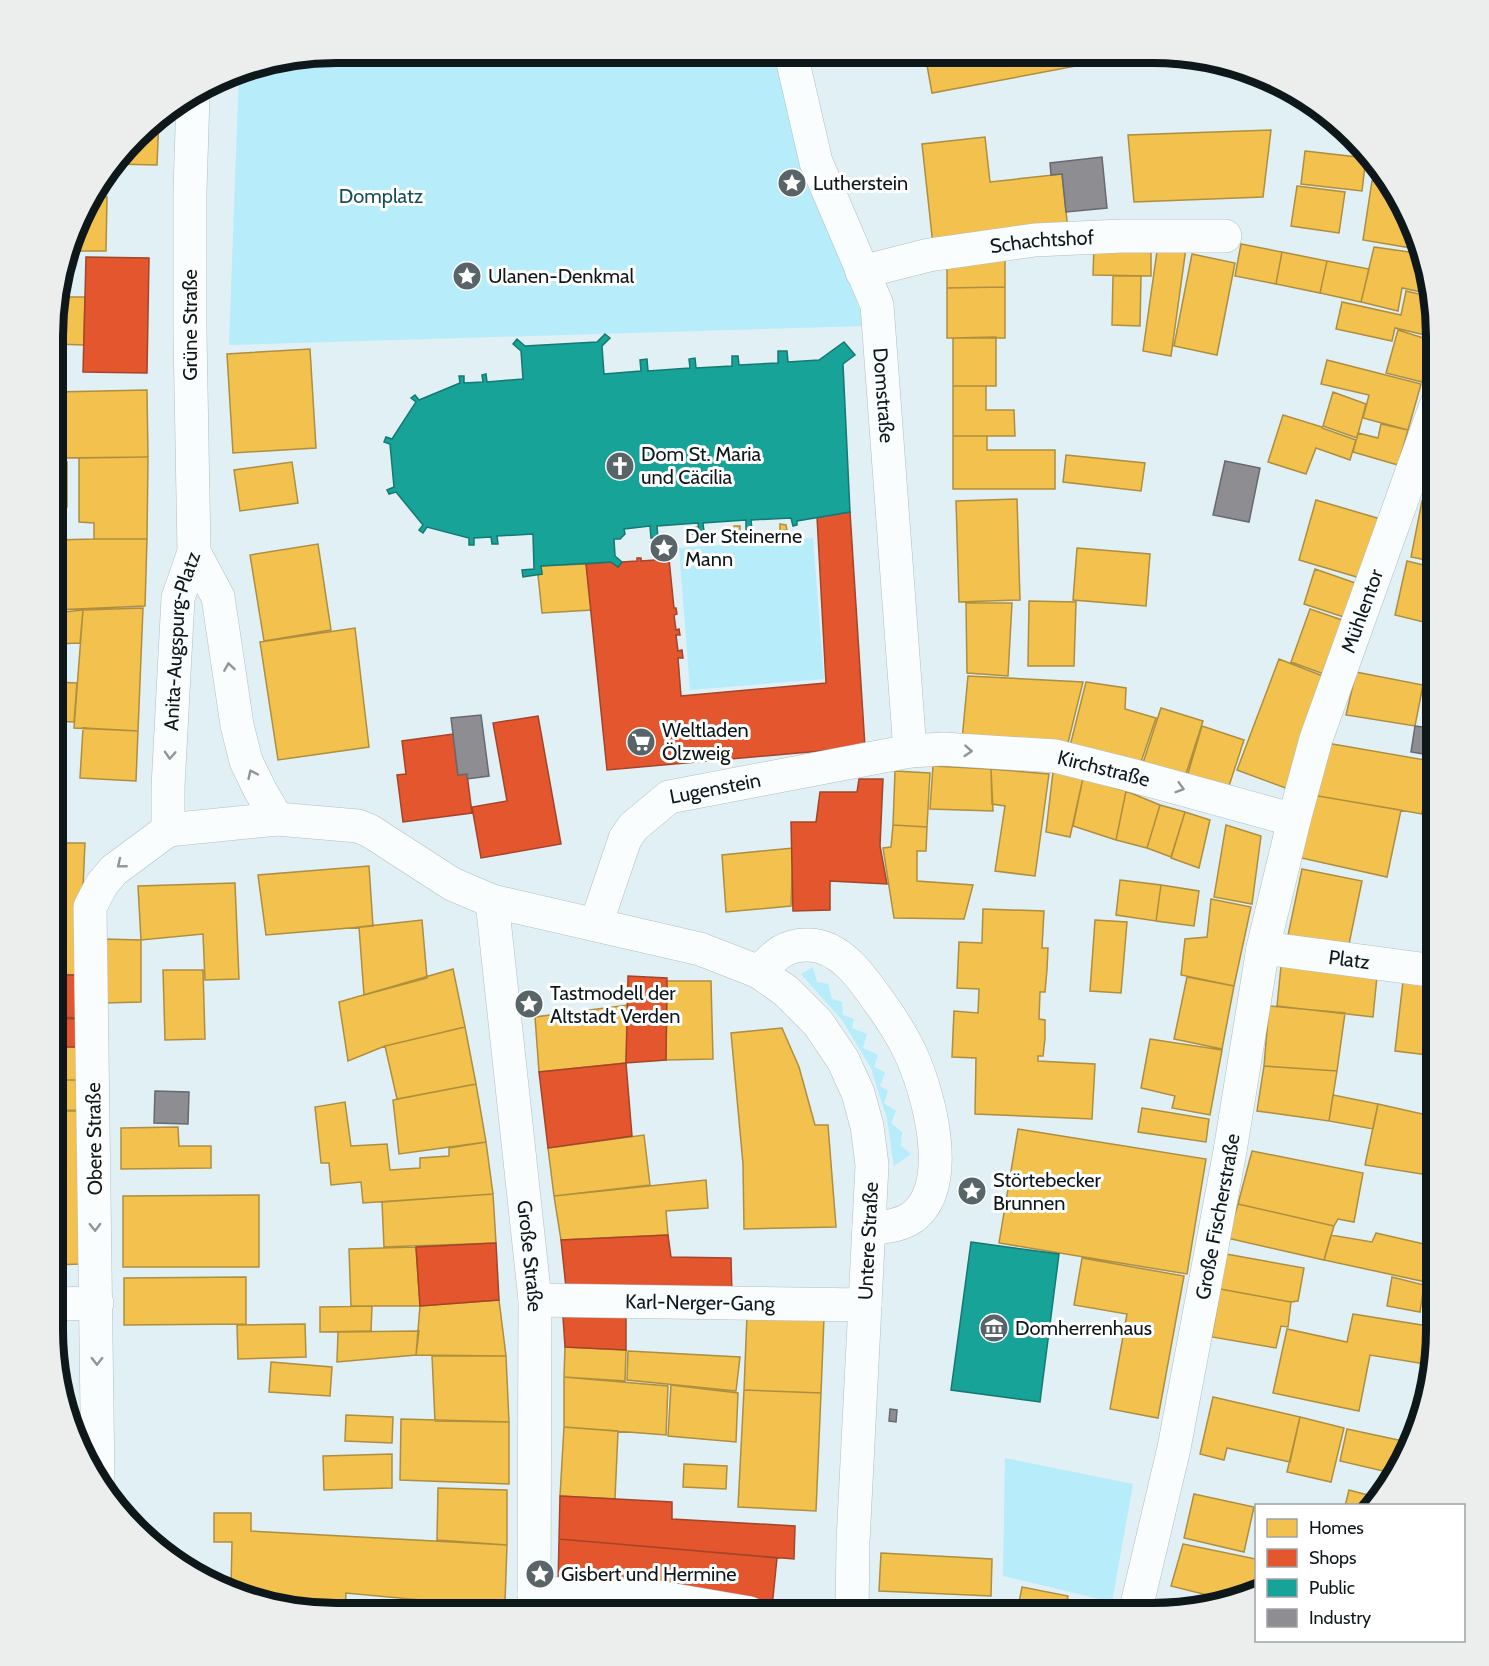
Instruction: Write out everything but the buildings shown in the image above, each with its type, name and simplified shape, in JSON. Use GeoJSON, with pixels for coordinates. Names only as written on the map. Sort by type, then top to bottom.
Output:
{"type":"FeatureCollection","features":[{"type":"Feature","properties":{"kind":"street","name":"Domstraße"},"geometry":{"type":"LineString","coordinates":[[793,63],[816,162],[877,305],[910,751]]}},
{"type":"Feature","properties":{"kind":"street","name":"Grüne Straße"},"geometry":{"type":"LineString","coordinates":[[193,104],[190,333],[194,552]]}},
{"type":"Feature","properties":{"kind":"street","name":"Schachtshof"},"geometry":{"type":"LineString","coordinates":[[862,272],[929,255],[1035,240],[1121,236],[1225,236]]}},
{"type":"Feature","properties":{"kind":"street","name":"Mühlentor"},"geometry":{"type":"LineString","coordinates":[[1294,820],[1316,739],[1426,433]]}},
{"type":"Feature","properties":{"kind":"street","name":"Anita-Augspurg-Platz"},"geometry":{"type":"LineString","coordinates":[[194,552],[218,597],[237,725],[246,761],[277,819]]}},
{"type":"Feature","properties":{"kind":"street","name":"Anita-Augspurg-Platz"},"geometry":{"type":"LineString","coordinates":[[168,830],[168,787],[178,598],[194,552]]}},
{"type":"Feature","properties":{"kind":"street","name":"Kirchstraße"},"geometry":{"type":"LineString","coordinates":[[910,751],[944,749],[1055,756],[1294,820]]}},
{"type":"Feature","properties":{"kind":"street","name":"Lugenstein"},"geometry":{"type":"LineString","coordinates":[[596,924],[625,838],[633,827],[669,797],[910,751]]}},
{"type":"Feature","properties":{"kind":"street"},"geometry":{"type":"LineString","coordinates":[[168,830],[277,819],[358,826],[370,831],[452,884],[492,901],[596,924]]}},
{"type":"Feature","properties":{"kind":"street","name":"Große Fischerstraße"},"geometry":{"type":"LineString","coordinates":[[1137,1603],[1174,1448],[1230,1151],[1263,948],[1294,820]]}},
{"type":"Feature","properties":{"kind":"street","name":"Obere Straße"},"geometry":{"type":"LineString","coordinates":[[98,1463],[90,908],[102,884],[114,870],[168,830]]}},
{"type":"Feature","properties":{"kind":"street","name":"Große Straße"},"geometry":{"type":"LineString","coordinates":[[492,901],[535,1299],[534,1603]]}},
{"type":"Feature","properties":{"kind":"street","name":"Untere Straße"},"geometry":{"type":"LineString","coordinates":[[596,924],[700,949],[759,972],[786,991],[818,1023],[843,1060],[858,1093],[867,1126],[872,1165],[853,1542],[852,1603]]}},
{"type":"Feature","properties":{"kind":"street"},"geometry":{"type":"LineString","coordinates":[[759,972],[775,954],[790,948],[808,945],[825,948],[849,963],[867,984],[909,1051],[929,1112],[936,1154],[935,1175],[928,1198],[913,1216],[896,1225],[869,1229]]}},
{"type":"Feature","properties":{"kind":"street","name":"Platz"},"geometry":{"type":"LineString","coordinates":[[1263,948],[1426,970]]}},
{"type":"Feature","properties":{"kind":"street","name":"Karl-Nerger-Gang"},"geometry":{"type":"LineString","coordinates":[[535,1299],[865,1305]]}},
{"type":"Feature","properties":{"kind":"street"},"geometry":{"type":"LineString","coordinates":[[63,1304],[97,1303]]}},
{"type":"Feature","properties":{"kind":"street"},"geometry":{"type":"LineString","coordinates":[[534,1603],[656,1598],[687,1603]]}},
{"type":"Feature","properties":{"kind":"green space","name":"Domplatz"},"geometry":{"type":"Polygon","coordinates":[[[336,63],[777,63],[803,162],[866,326],[229,345],[239,81],[282,68],[336,63]]]}},
{"type":"Feature","properties":{"kind":"green space"},"geometry":{"type":"Polygon","coordinates":[[[813,538],[824,679],[690,690],[679,548],[813,538]]]}},
{"type":"Feature","properties":{"kind":"green space"},"geometry":{"type":"Polygon","coordinates":[[[813,967],[817,982],[828,984],[832,999],[842,1002],[843,1015],[854,1019],[852,1028],[867,1034],[863,1048],[878,1055],[874,1067],[885,1072],[880,1086],[888,1091],[884,1103],[896,1111],[891,1123],[902,1132],[901,1146],[911,1154],[894,1166],[887,1119],[871,1068],[842,1020],[801,974],[813,967]]]}},
{"type":"Feature","properties":{"kind":"green space"},"geometry":{"type":"Polygon","coordinates":[[[1005,1458],[1133,1484],[1112,1602],[1003,1576],[1005,1458]]]}},
{"type":"Feature","properties":{"kind":"place","name":"Lutherstein"},"geometry":{"type":"Point","coordinates":[792,183]}},
{"type":"Feature","properties":{"kind":"place","name":"Ulanen-Denkmal"},"geometry":{"type":"Point","coordinates":[467,276]}},
{"type":"Feature","properties":{"kind":"place","name":"Dom St. Maria und Cäcilia"},"geometry":{"type":"Point","coordinates":[620,466]}},
{"type":"Feature","properties":{"kind":"place","name":"Der Steinerne Mann"},"geometry":{"type":"Point","coordinates":[664,548]}},
{"type":"Feature","properties":{"kind":"place","name":"Weltladen Ölzweig"},"geometry":{"type":"Point","coordinates":[641,742]}},
{"type":"Feature","properties":{"kind":"place","name":"Tastmodell der Altstadt Verden"},"geometry":{"type":"Point","coordinates":[529,1004]}},
{"type":"Feature","properties":{"kind":"place","name":"Störtebecker Brunnen"},"geometry":{"type":"Point","coordinates":[972,1191]}},
{"type":"Feature","properties":{"kind":"place","name":"Domherrenhaus"},"geometry":{"type":"Point","coordinates":[994,1328]}},
{"type":"Feature","properties":{"kind":"place","name":"Gisbert und Hermine"},"geometry":{"type":"Point","coordinates":[540,1574]}}]}
